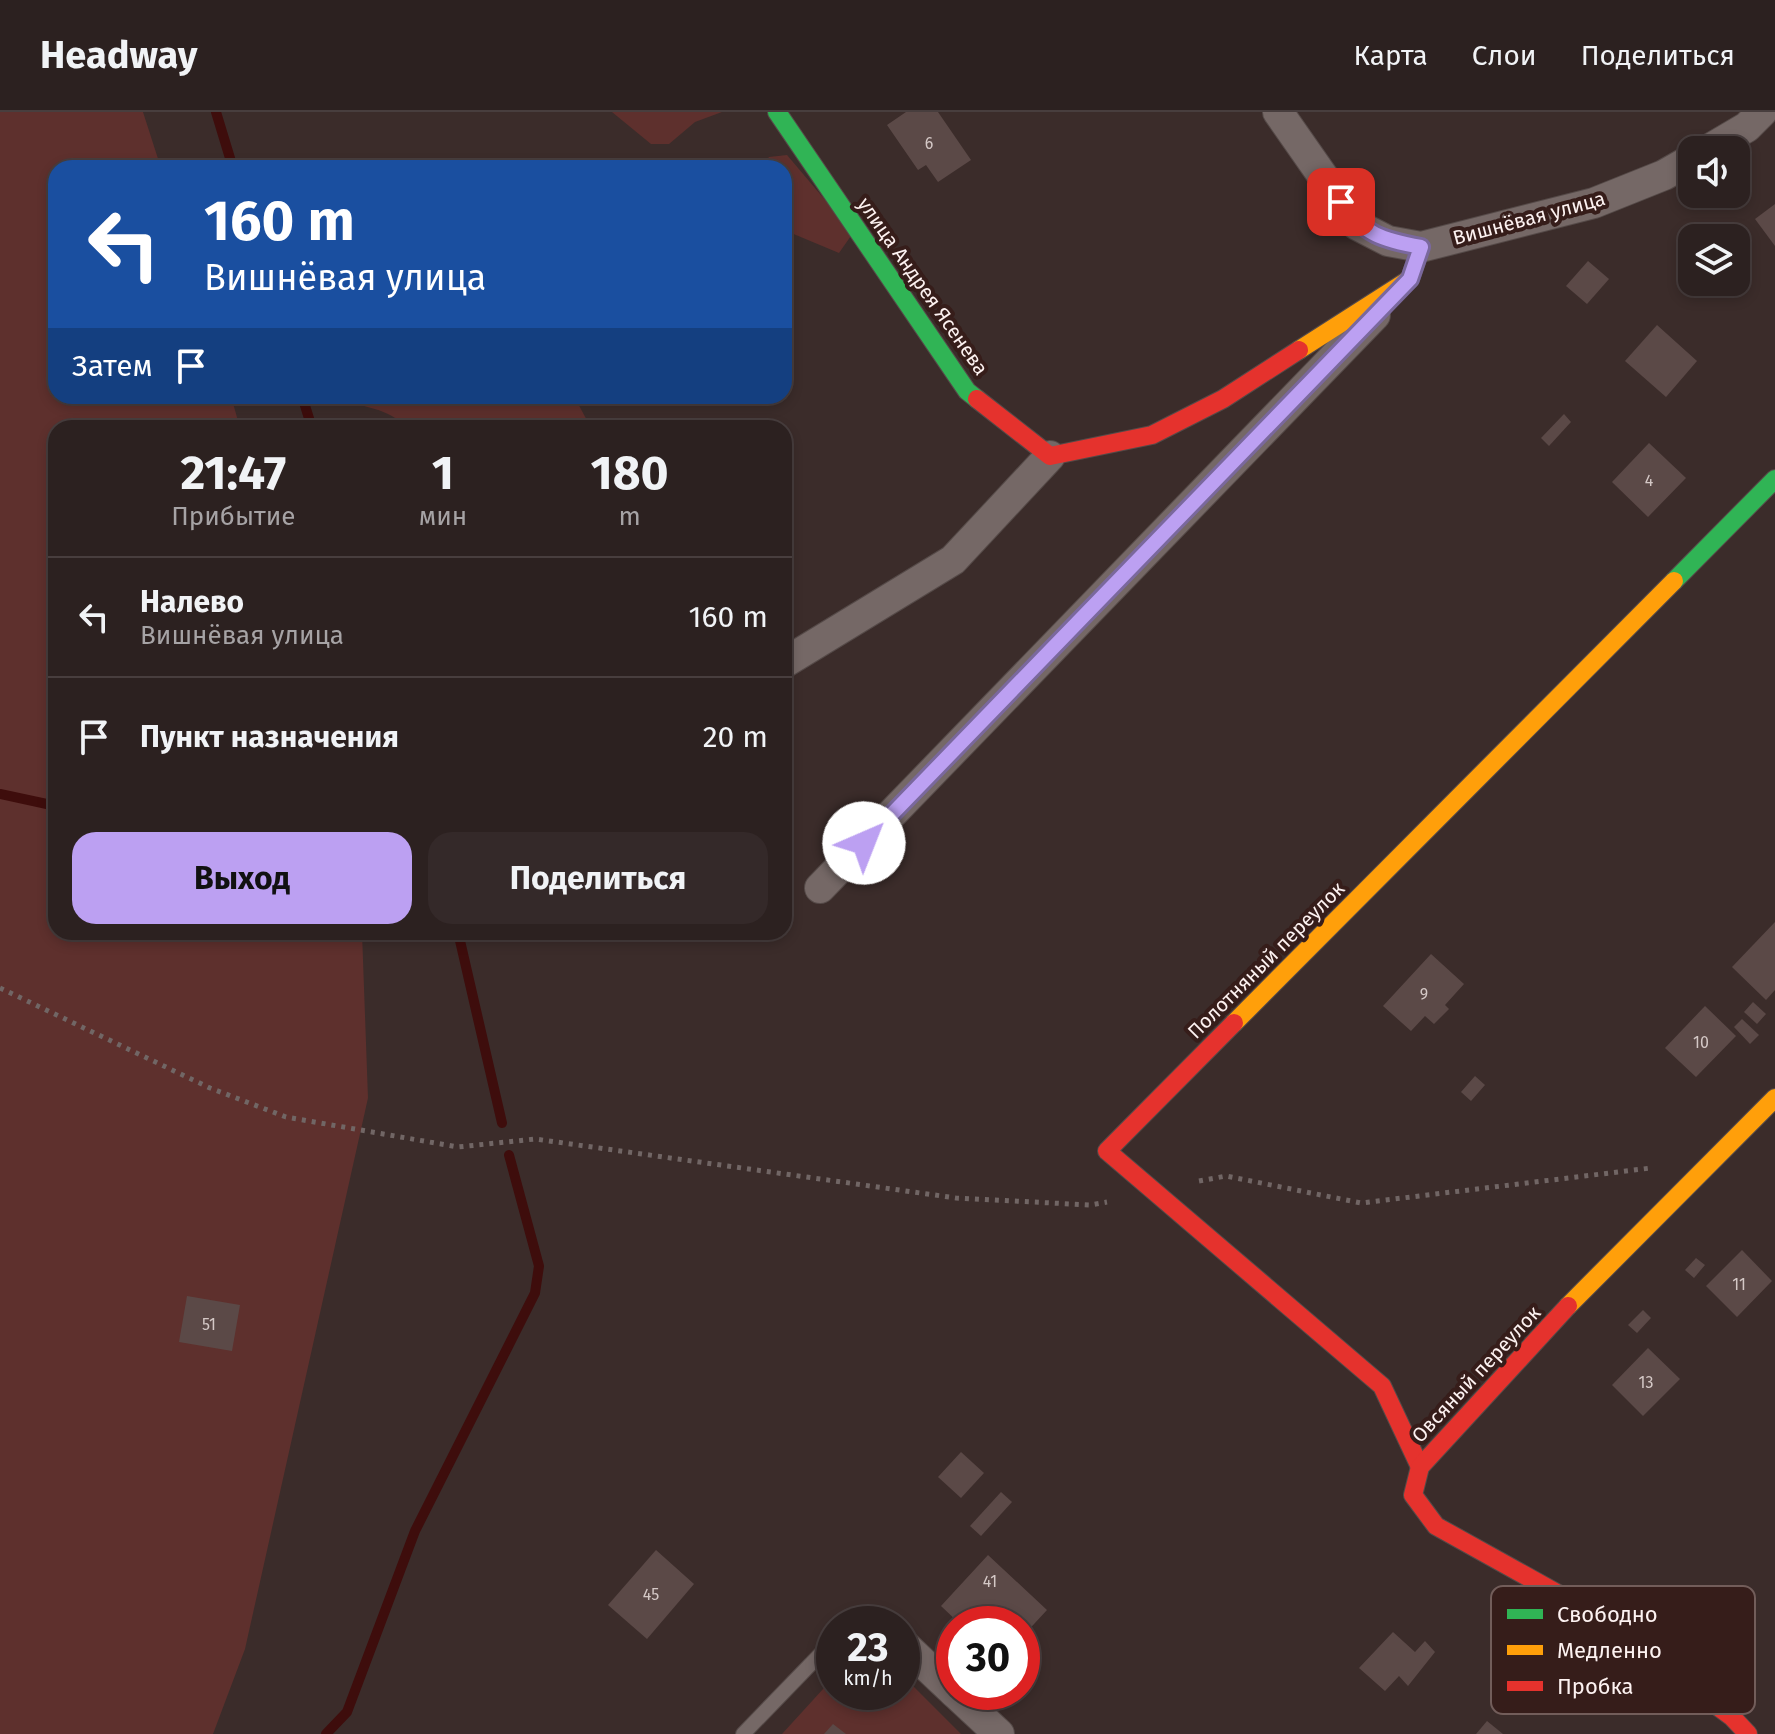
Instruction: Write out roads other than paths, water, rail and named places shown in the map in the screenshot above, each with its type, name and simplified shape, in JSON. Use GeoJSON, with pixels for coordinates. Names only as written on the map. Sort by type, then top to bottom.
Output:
{"type":"FeatureCollection","features":[{"type":"Feature","properties":{"kind":"street","name":"улица Андрея Ясенева"},"geometry":{"type":"LineString","coordinates":[[777,112],[967,391],[1050,456]]}},
{"type":"Feature","properties":{"kind":"street","name":"Вишнёвая улица"},"geometry":{"type":"LineString","coordinates":[[1278,112],[1357,225],[1388,241],[1421,247],[1594,203],[1678,167]]}},
{"type":"Feature","properties":{"kind":"street"},"geometry":{"type":"LineString","coordinates":[[1732,136],[1747,127],[1762,112]]}},
{"type":"Feature","properties":{"kind":"street"},"geometry":{"type":"LineString","coordinates":[[820,888],[1410,279],[1421,247]]}},
{"type":"Feature","properties":{"kind":"street"},"geometry":{"type":"LineString","coordinates":[[792,658],[953,560],[1050,456],[1152,435],[1223,399],[1410,279]]}},
{"type":"Feature","properties":{"kind":"street","name":"Полотняный переулок"},"geometry":{"type":"LineString","coordinates":[[1420,1467],[1382,1386],[1107,1151],[1775,479]]}},
{"type":"Feature","properties":{"kind":"street","name":"Овсяный переулок"},"geometry":{"type":"LineString","coordinates":[[1544,1586],[1436,1526],[1413,1495],[1420,1467],[1541,1334],[1775,1098]]}},
{"type":"Feature","properties":{"kind":"street"},"geometry":{"type":"LineString","coordinates":[[920,1660],[936,1675]]}},
{"type":"Feature","properties":{"kind":"street"},"geometry":{"type":"LineString","coordinates":[[973,1710],[999,1734]]}},
{"type":"Feature","properties":{"kind":"street","name":"Овсяный переулок"},"geometry":{"type":"LineString","coordinates":[[1728,1714],[1748,1734]]}},
{"type":"Feature","properties":{"kind":"lane"},"geometry":{"type":"LineString","coordinates":[[743,1734],[816,1659]]}},
{"type":"Feature","properties":{"kind":"waterway"},"geometry":{"type":"LineString","coordinates":[[216,112],[231,160]]}},
{"type":"Feature","properties":{"kind":"waterway"},"geometry":{"type":"LineString","coordinates":[[304,404],[310,420]]}},
{"type":"Feature","properties":{"kind":"waterway"},"geometry":{"type":"LineString","coordinates":[[0,794],[48,804]]}},
{"type":"Feature","properties":{"kind":"waterway"},"geometry":{"type":"LineString","coordinates":[[460,940],[502,1123]]}},
{"type":"Feature","properties":{"kind":"waterway"},"geometry":{"type":"LineString","coordinates":[[326,1734],[347,1712],[415,1531],[535,1293],[539,1266],[509,1155]]}}]}
